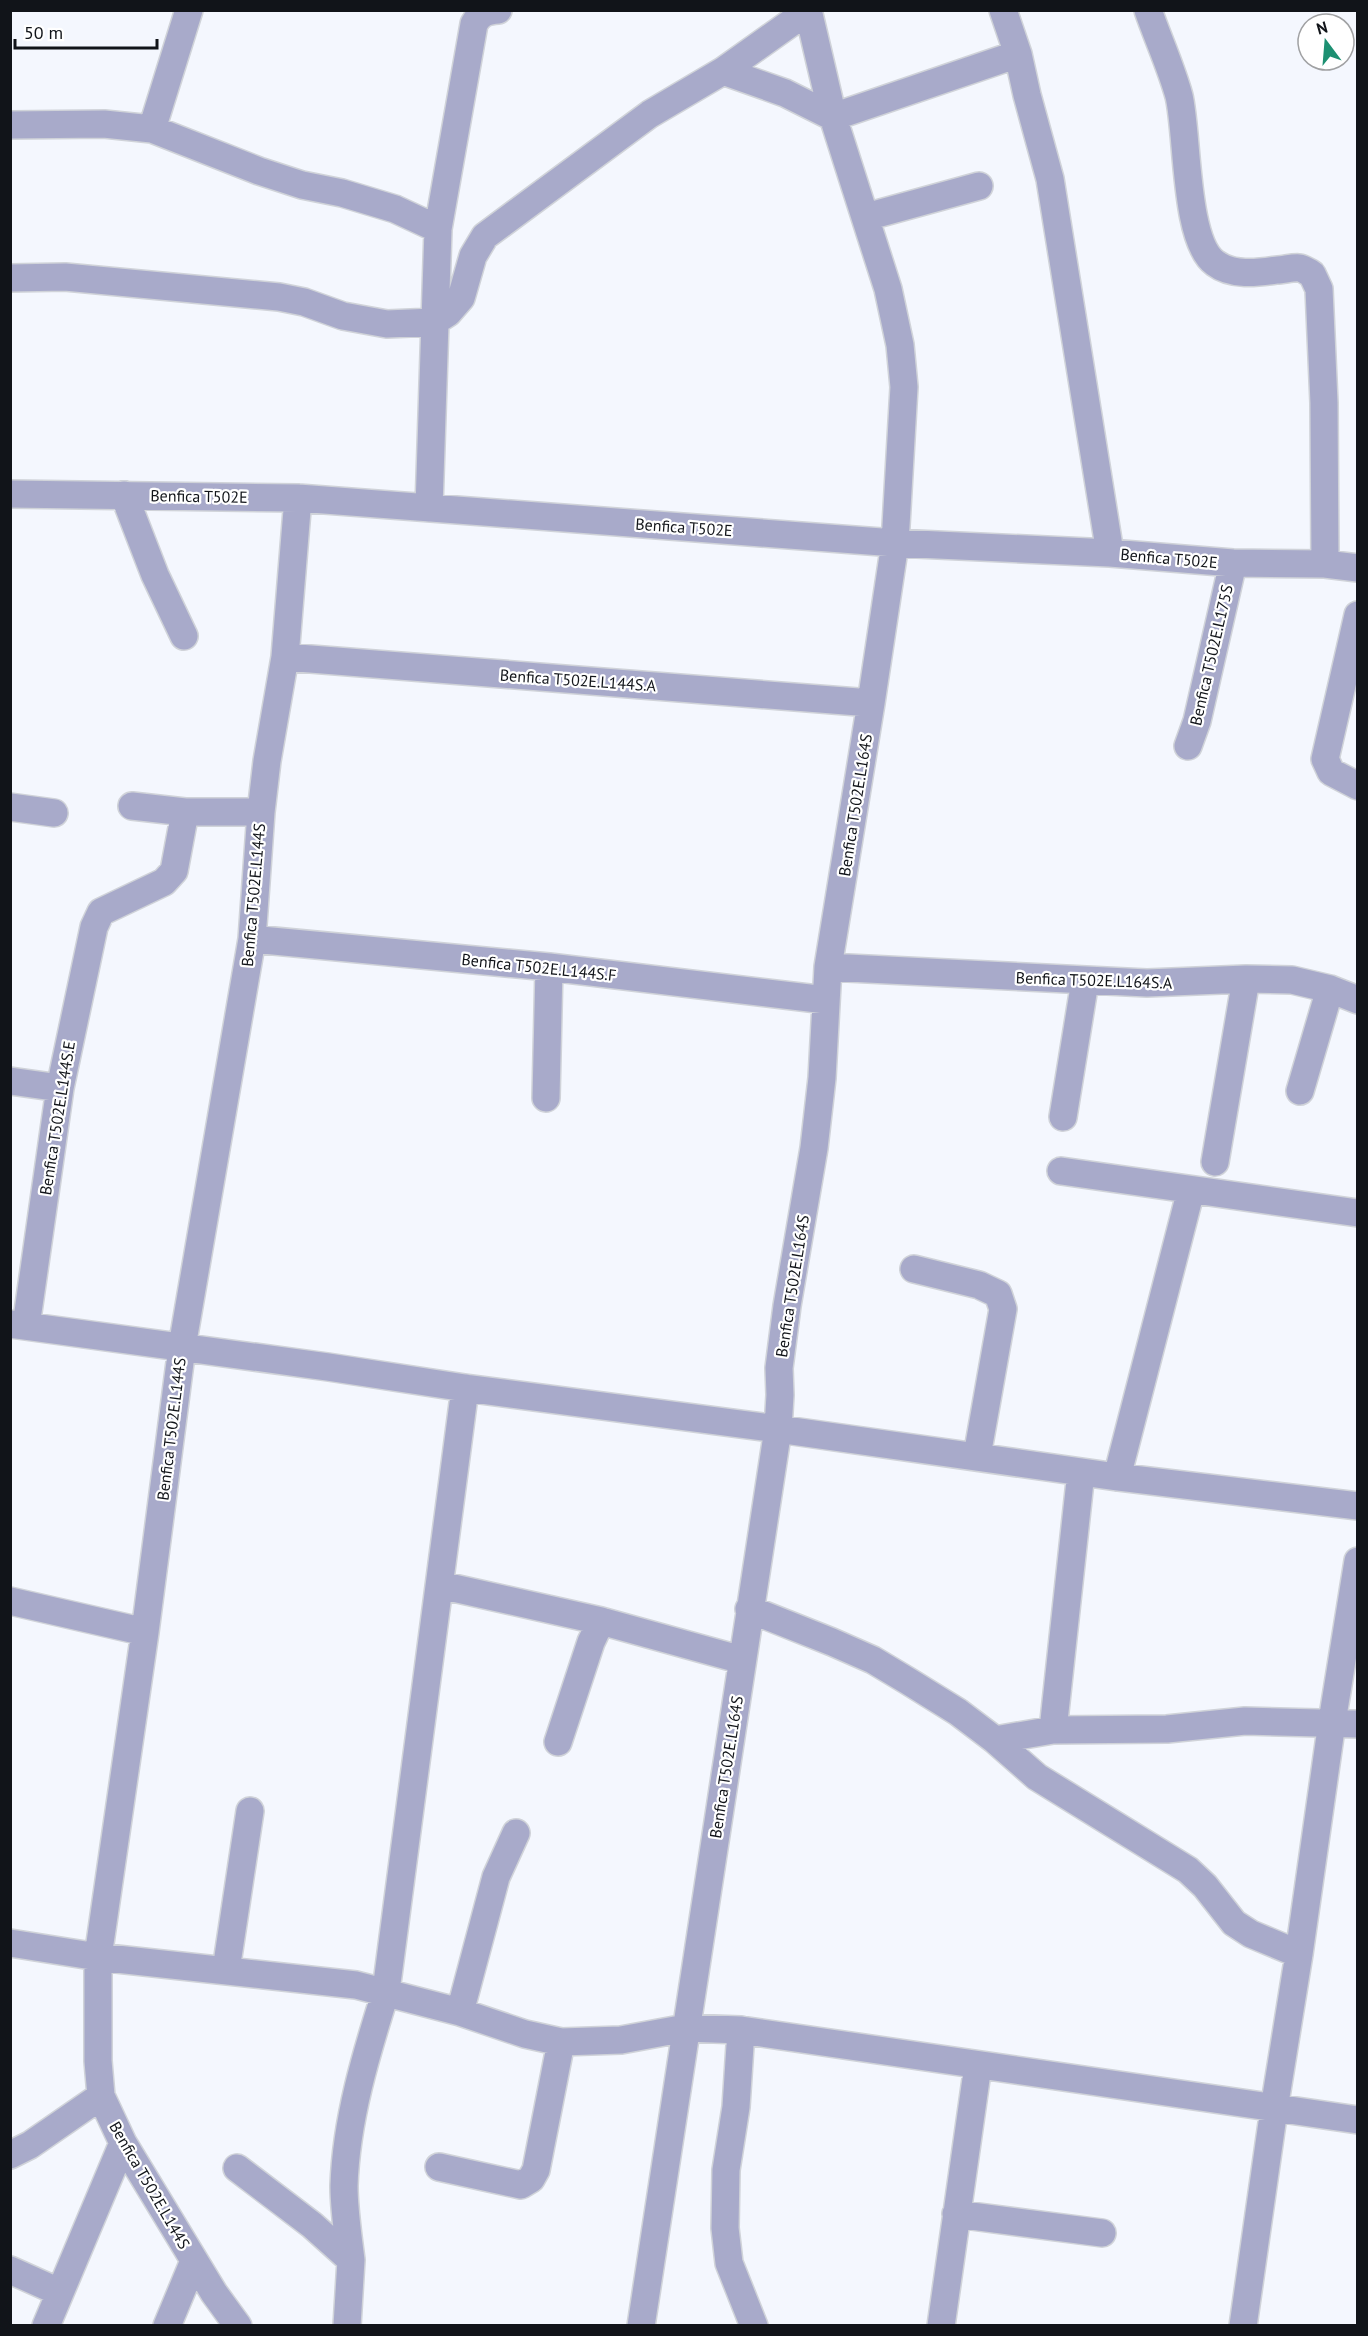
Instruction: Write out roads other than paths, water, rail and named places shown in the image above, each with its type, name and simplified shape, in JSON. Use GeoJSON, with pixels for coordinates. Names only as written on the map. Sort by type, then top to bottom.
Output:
{"type":"FeatureCollection","features":[{"type":"Feature","properties":{"kind":"street"},"geometry":{"type":"LineString","coordinates":[[152,129],[189,10]]}},
{"type":"Feature","properties":{"kind":"street"},"geometry":{"type":"LineString","coordinates":[[429,508],[438,229],[474,24],[479,15],[487,11],[498,10]]}},
{"type":"Feature","properties":{"kind":"street"},"geometry":{"type":"LineString","coordinates":[[1002,10],[1018,54],[1050,179],[1110,553]]}},
{"type":"Feature","properties":{"kind":"street"},"geometry":{"type":"LineString","coordinates":[[1148,10],[1178,95],[1184,123],[1186,176],[1204,251],[1214,263],[1230,270],[1258,273],[1299,268],[1312,274],[1319,289],[1324,403],[1325,564]]}},
{"type":"Feature","properties":{"kind":"street"},"geometry":{"type":"LineString","coordinates":[[14,281],[65,277],[279,297],[304,302],[343,316],[387,324],[434,322],[448,313],[461,298],[473,255],[485,236],[650,114],[723,71],[808,11]]}},
{"type":"Feature","properties":{"kind":"street","name":"Benfica T502E.L164S"},"geometry":{"type":"LineString","coordinates":[[641,2325],[778,1429],[779,1368],[787,1306],[814,1149],[822,1078],[828,968],[872,703],[895,543],[904,387],[900,345],[888,289],[833,117],[808,11]]}},
{"type":"Feature","properties":{"kind":"street"},"geometry":{"type":"LineString","coordinates":[[723,71],[785,93],[833,117],[1018,54]]}},
{"type":"Feature","properties":{"kind":"street"},"geometry":{"type":"LineString","coordinates":[[10,125],[104,124],[152,129],[270,174],[395,208],[438,229]]}},
{"type":"Feature","properties":{"kind":"street"},"geometry":{"type":"LineString","coordinates":[[866,217],[979,186]]}},
{"type":"Feature","properties":{"kind":"street","name":"Benfica T502E"},"geometry":{"type":"LineString","coordinates":[[10,494],[298,498],[895,543],[1110,553],[1233,563],[1325,564],[1358,568]]}},
{"type":"Feature","properties":{"kind":"street"},"geometry":{"type":"LineString","coordinates":[[123,495],[155,575],[184,636]]}},
{"type":"Feature","properties":{"kind":"street","name":"Benfica T502E.L144S"},"geometry":{"type":"LineString","coordinates":[[237,2325],[213,2293],[123,2143],[101,2096],[98,2061],[99,1957],[182,1347],[252,939],[261,812],[267,760],[285,657],[298,498]]}},
{"type":"Feature","properties":{"kind":"street","name":"Benfica T502E.L175S"},"geometry":{"type":"LineString","coordinates":[[1188,746],[1197,721],[1233,563]]}},
{"type":"Feature","properties":{"kind":"street"},"geometry":{"type":"LineString","coordinates":[[1358,615],[1325,759],[1331,772],[1358,786]]}},
{"type":"Feature","properties":{"kind":"street","name":"Benfica T502E.L144S.A"},"geometry":{"type":"LineString","coordinates":[[285,657],[872,703]]}},
{"type":"Feature","properties":{"kind":"street"},"geometry":{"type":"LineString","coordinates":[[132,806],[185,812],[261,812]]}},
{"type":"Feature","properties":{"kind":"street"},"geometry":{"type":"LineString","coordinates":[[10,807],[54,813]]}},
{"type":"Feature","properties":{"kind":"street","name":"Benfica T502E.L144S.E"},"geometry":{"type":"LineString","coordinates":[[18,1325],[60,1088],[94,927],[101,912],[164,882],[174,871],[185,812]]}},
{"type":"Feature","properties":{"kind":"street","name":"Benfica T502E.L144S.F"},"geometry":{"type":"LineString","coordinates":[[252,939],[549,967],[826,1000]]}},
{"type":"Feature","properties":{"kind":"street"},"geometry":{"type":"LineString","coordinates":[[546,1098],[549,967]]}},
{"type":"Feature","properties":{"kind":"street","name":"Benfica T502E.L164S.A"},"geometry":{"type":"LineString","coordinates":[[828,968],[1147,983],[1246,979],[1292,980],[1330,989],[1358,999]]}},
{"type":"Feature","properties":{"kind":"street"},"geometry":{"type":"LineString","coordinates":[[1215,1162],[1246,979]]}},
{"type":"Feature","properties":{"kind":"street"},"geometry":{"type":"LineString","coordinates":[[1063,1117],[1085,981]]}},
{"type":"Feature","properties":{"kind":"street"},"geometry":{"type":"LineString","coordinates":[[1300,1091],[1330,989]]}},
{"type":"Feature","properties":{"kind":"street"},"geometry":{"type":"LineString","coordinates":[[10,1081],[60,1088]]}},
{"type":"Feature","properties":{"kind":"street"},"geometry":{"type":"LineString","coordinates":[[1061,1171],[1358,1213]]}},
{"type":"Feature","properties":{"kind":"street"},"geometry":{"type":"LineString","coordinates":[[1118,1477],[1191,1190]]}},
{"type":"Feature","properties":{"kind":"street"},"geometry":{"type":"LineString","coordinates":[[914,1269],[988,1289],[998,1294],[1003,1309],[977,1456]]}},
{"type":"Feature","properties":{"kind":"street"},"geometry":{"type":"LineString","coordinates":[[18,1325],[1118,1477],[1358,1506]]}},
{"type":"Feature","properties":{"kind":"street"},"geometry":{"type":"LineString","coordinates":[[347,2325],[351,2260],[344,2188],[345,2169],[364,2062],[386,1991],[465,1388]]}},
{"type":"Feature","properties":{"kind":"street"},"geometry":{"type":"LineString","coordinates":[[1053,1730],[1081,1472]]}},
{"type":"Feature","properties":{"kind":"street"},"geometry":{"type":"LineString","coordinates":[[1243,2325],[1299,1954],[1345,1723],[1358,1561]]}},
{"type":"Feature","properties":{"kind":"street"},"geometry":{"type":"LineString","coordinates":[[440,1585],[601,1621],[742,1660]]}},
{"type":"Feature","properties":{"kind":"street"},"geometry":{"type":"LineString","coordinates":[[10,1601],[145,1632]]}},
{"type":"Feature","properties":{"kind":"street"},"geometry":{"type":"LineString","coordinates":[[749,1609],[873,1660],[958,1712],[995,1740],[1037,1777],[1188,1870],[1205,1886],[1234,1923],[1251,1935],[1299,1954]]}},
{"type":"Feature","properties":{"kind":"street"},"geometry":{"type":"LineString","coordinates":[[558,1742],[591,1642],[601,1621]]}},
{"type":"Feature","properties":{"kind":"street"},"geometry":{"type":"LineString","coordinates":[[995,1740],[1053,1730],[1167,1729],[1245,1721],[1345,1723]]}},
{"type":"Feature","properties":{"kind":"street"},"geometry":{"type":"LineString","coordinates":[[226,1970],[250,1811]]}},
{"type":"Feature","properties":{"kind":"street"},"geometry":{"type":"LineString","coordinates":[[460,2012],[496,1878],[516,1833]]}},
{"type":"Feature","properties":{"kind":"street"},"geometry":{"type":"LineString","coordinates":[[10,1943],[99,1957],[356,1985],[386,1991],[460,2012],[525,2034],[561,2042],[621,2040],[686,2028],[741,2030],[1358,2120]]}},
{"type":"Feature","properties":{"kind":"street"},"geometry":{"type":"LineString","coordinates":[[741,2030],[736,2107],[726,2169],[725,2228],[729,2264],[754,2325]]}},
{"type":"Feature","properties":{"kind":"street"},"geometry":{"type":"LineString","coordinates":[[439,2167],[521,2185],[531,2179],[536,2170],[561,2042]]}},
{"type":"Feature","properties":{"kind":"street"},"geometry":{"type":"LineString","coordinates":[[941,2325],[978,2065]]}},
{"type":"Feature","properties":{"kind":"street"},"geometry":{"type":"LineString","coordinates":[[10,2155],[30,2145],[101,2096]]}},
{"type":"Feature","properties":{"kind":"street"},"geometry":{"type":"LineString","coordinates":[[46,2325],[123,2143]]}},
{"type":"Feature","properties":{"kind":"street"},"geometry":{"type":"LineString","coordinates":[[237,2168],[312,2225],[351,2260]]}},
{"type":"Feature","properties":{"kind":"street"},"geometry":{"type":"LineString","coordinates":[[956,2214],[1102,2233]]}},
{"type":"Feature","properties":{"kind":"street"},"geometry":{"type":"LineString","coordinates":[[167,2325],[194,2261]]}},
{"type":"Feature","properties":{"kind":"street"},"geometry":{"type":"LineString","coordinates":[[10,2271],[59,2292]]}}]}
